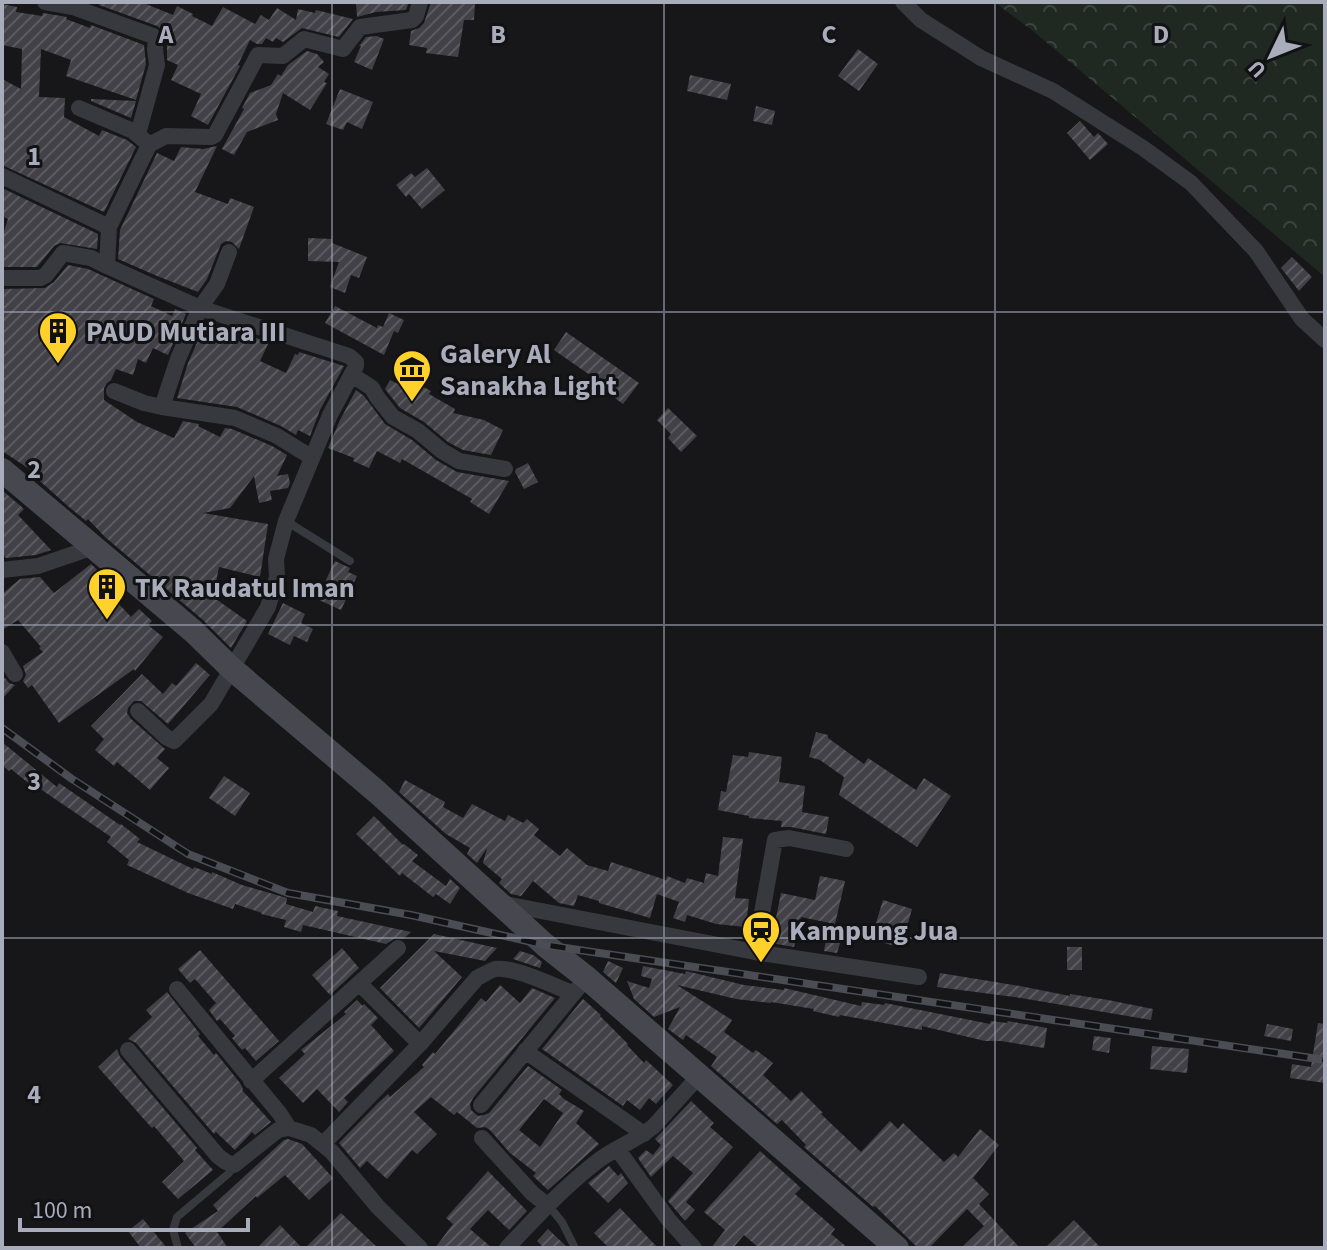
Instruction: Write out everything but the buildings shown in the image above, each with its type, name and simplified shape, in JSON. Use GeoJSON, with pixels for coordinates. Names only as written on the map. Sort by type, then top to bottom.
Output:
{"type":"FeatureCollection","features":[{"type":"Feature","properties":{"kind":"street"},"geometry":{"type":"LineString","coordinates":[[45,2],[73,7],[155,37],[157,65],[144,140],[109,227],[107,266]]}},
{"type":"Feature","properties":{"kind":"street"},"geometry":{"type":"LineString","coordinates":[[79,108],[144,140],[166,136],[215,135],[258,55],[283,56],[304,39],[343,49],[360,27],[412,20],[420,2]]}},
{"type":"Feature","properties":{"kind":"street"},"geometry":{"type":"LineString","coordinates":[[903,2],[921,20],[981,58],[1053,91],[1143,148],[1191,183],[1256,251],[1302,319],[1325,340]]}},
{"type":"Feature","properties":{"kind":"street"},"geometry":{"type":"LineString","coordinates":[[2,176],[109,227]]}},
{"type":"Feature","properties":{"kind":"street"},"geometry":{"type":"LineString","coordinates":[[162,407],[200,308],[217,284],[229,252]]}},
{"type":"Feature","properties":{"kind":"street"},"geometry":{"type":"LineString","coordinates":[[2,278],[40,278],[63,253],[91,258],[200,308],[349,356],[356,362],[311,457],[286,521],[276,559],[274,590],[260,622],[211,704],[174,741],[138,711]]}},
{"type":"Feature","properties":{"kind":"street"},"geometry":{"type":"LineString","coordinates":[[352,375],[372,388],[393,417],[418,431],[442,451],[459,461],[505,469]]}},
{"type":"Feature","properties":{"kind":"street"},"geometry":{"type":"LineString","coordinates":[[114,391],[144,403],[235,418],[277,436],[311,457]]}},
{"type":"Feature","properties":{"kind":"street"},"geometry":{"type":"LineString","coordinates":[[2,470],[377,792],[545,945],[580,986],[699,1076],[893,1247]]}},
{"type":"Feature","properties":{"kind":"street"},"geometry":{"type":"LineString","coordinates":[[2,570],[38,566],[94,547]]}},
{"type":"Feature","properties":{"kind":"street"},"geometry":{"type":"LineString","coordinates":[[2,652],[15,674]]}},
{"type":"Feature","properties":{"kind":"street"},"geometry":{"type":"LineString","coordinates":[[755,952],[775,840],[789,838],[846,849]]}},
{"type":"Feature","properties":{"kind":"street"},"geometry":{"type":"LineString","coordinates":[[498,902],[746,952],[919,977]]}},
{"type":"Feature","properties":{"kind":"street"},"geometry":{"type":"LineString","coordinates":[[251,1081],[398,948]]}},
{"type":"Feature","properties":{"kind":"street"},"geometry":{"type":"LineString","coordinates":[[324,1143],[420,1044],[477,978],[486,972],[510,970],[580,986]]}},
{"type":"Feature","properties":{"kind":"street"},"geometry":{"type":"LineString","coordinates":[[359,983],[420,1044]]}},
{"type":"Feature","properties":{"kind":"street"},"geometry":{"type":"LineString","coordinates":[[481,1105],[580,986]]}},
{"type":"Feature","properties":{"kind":"street"},"geometry":{"type":"LineString","coordinates":[[177,989],[289,1128]]}},
{"type":"Feature","properties":{"kind":"street"},"geometry":{"type":"LineString","coordinates":[[128,1050],[226,1162],[234,1165],[278,1130],[289,1128],[311,1135],[324,1143],[378,1207],[420,1248]]}},
{"type":"Feature","properties":{"kind":"street"},"geometry":{"type":"LineString","coordinates":[[525,1051],[644,1134]]}},
{"type":"Feature","properties":{"kind":"street"},"geometry":{"type":"LineString","coordinates":[[507,1248],[547,1205],[600,1159],[653,1127],[699,1076]]}},
{"type":"Feature","properties":{"kind":"street"},"geometry":{"type":"LineString","coordinates":[[482,1138],[532,1193],[547,1205]]}},
{"type":"Feature","properties":{"kind":"street"},"geometry":{"type":"LineString","coordinates":[[618,1150],[668,1219],[694,1248]]}},
{"type":"Feature","properties":{"kind":"lane"},"geometry":{"type":"LineString","coordinates":[[286,521],[350,561]]}},
{"type":"Feature","properties":{"kind":"lane"},"geometry":{"type":"LineString","coordinates":[[178,1248],[173,1230],[177,1217],[228,1174],[234,1165]]}},
{"type":"Feature","properties":{"kind":"lane"},"geometry":{"type":"LineString","coordinates":[[547,1205],[562,1222],[575,1248]]}},
{"type":"Feature","properties":{"kind":"green space"},"geometry":{"type":"Polygon","coordinates":[[[994,2],[1325,2],[1325,277],[1033,31],[994,2]]]}},
{"type":"Feature","properties":{"kind":"railway"},"geometry":{"type":"LineString","coordinates":[[2,728],[72,779],[188,854],[288,893],[411,915],[545,945],[1325,1060]]}},
{"type":"Feature","properties":{"kind":"place","name":"PAUD Mutiara III"},"geometry":{"type":"Point","coordinates":[58,365]}},
{"type":"Feature","properties":{"kind":"place","name":"Galery Al Sanakha Light"},"geometry":{"type":"Point","coordinates":[412,403]}},
{"type":"Feature","properties":{"kind":"place","name":"TK Raudatul Iman"},"geometry":{"type":"Point","coordinates":[107,621]}},
{"type":"Feature","properties":{"kind":"place","name":"Kampung Jua"},"geometry":{"type":"Point","coordinates":[761,964]}}]}
